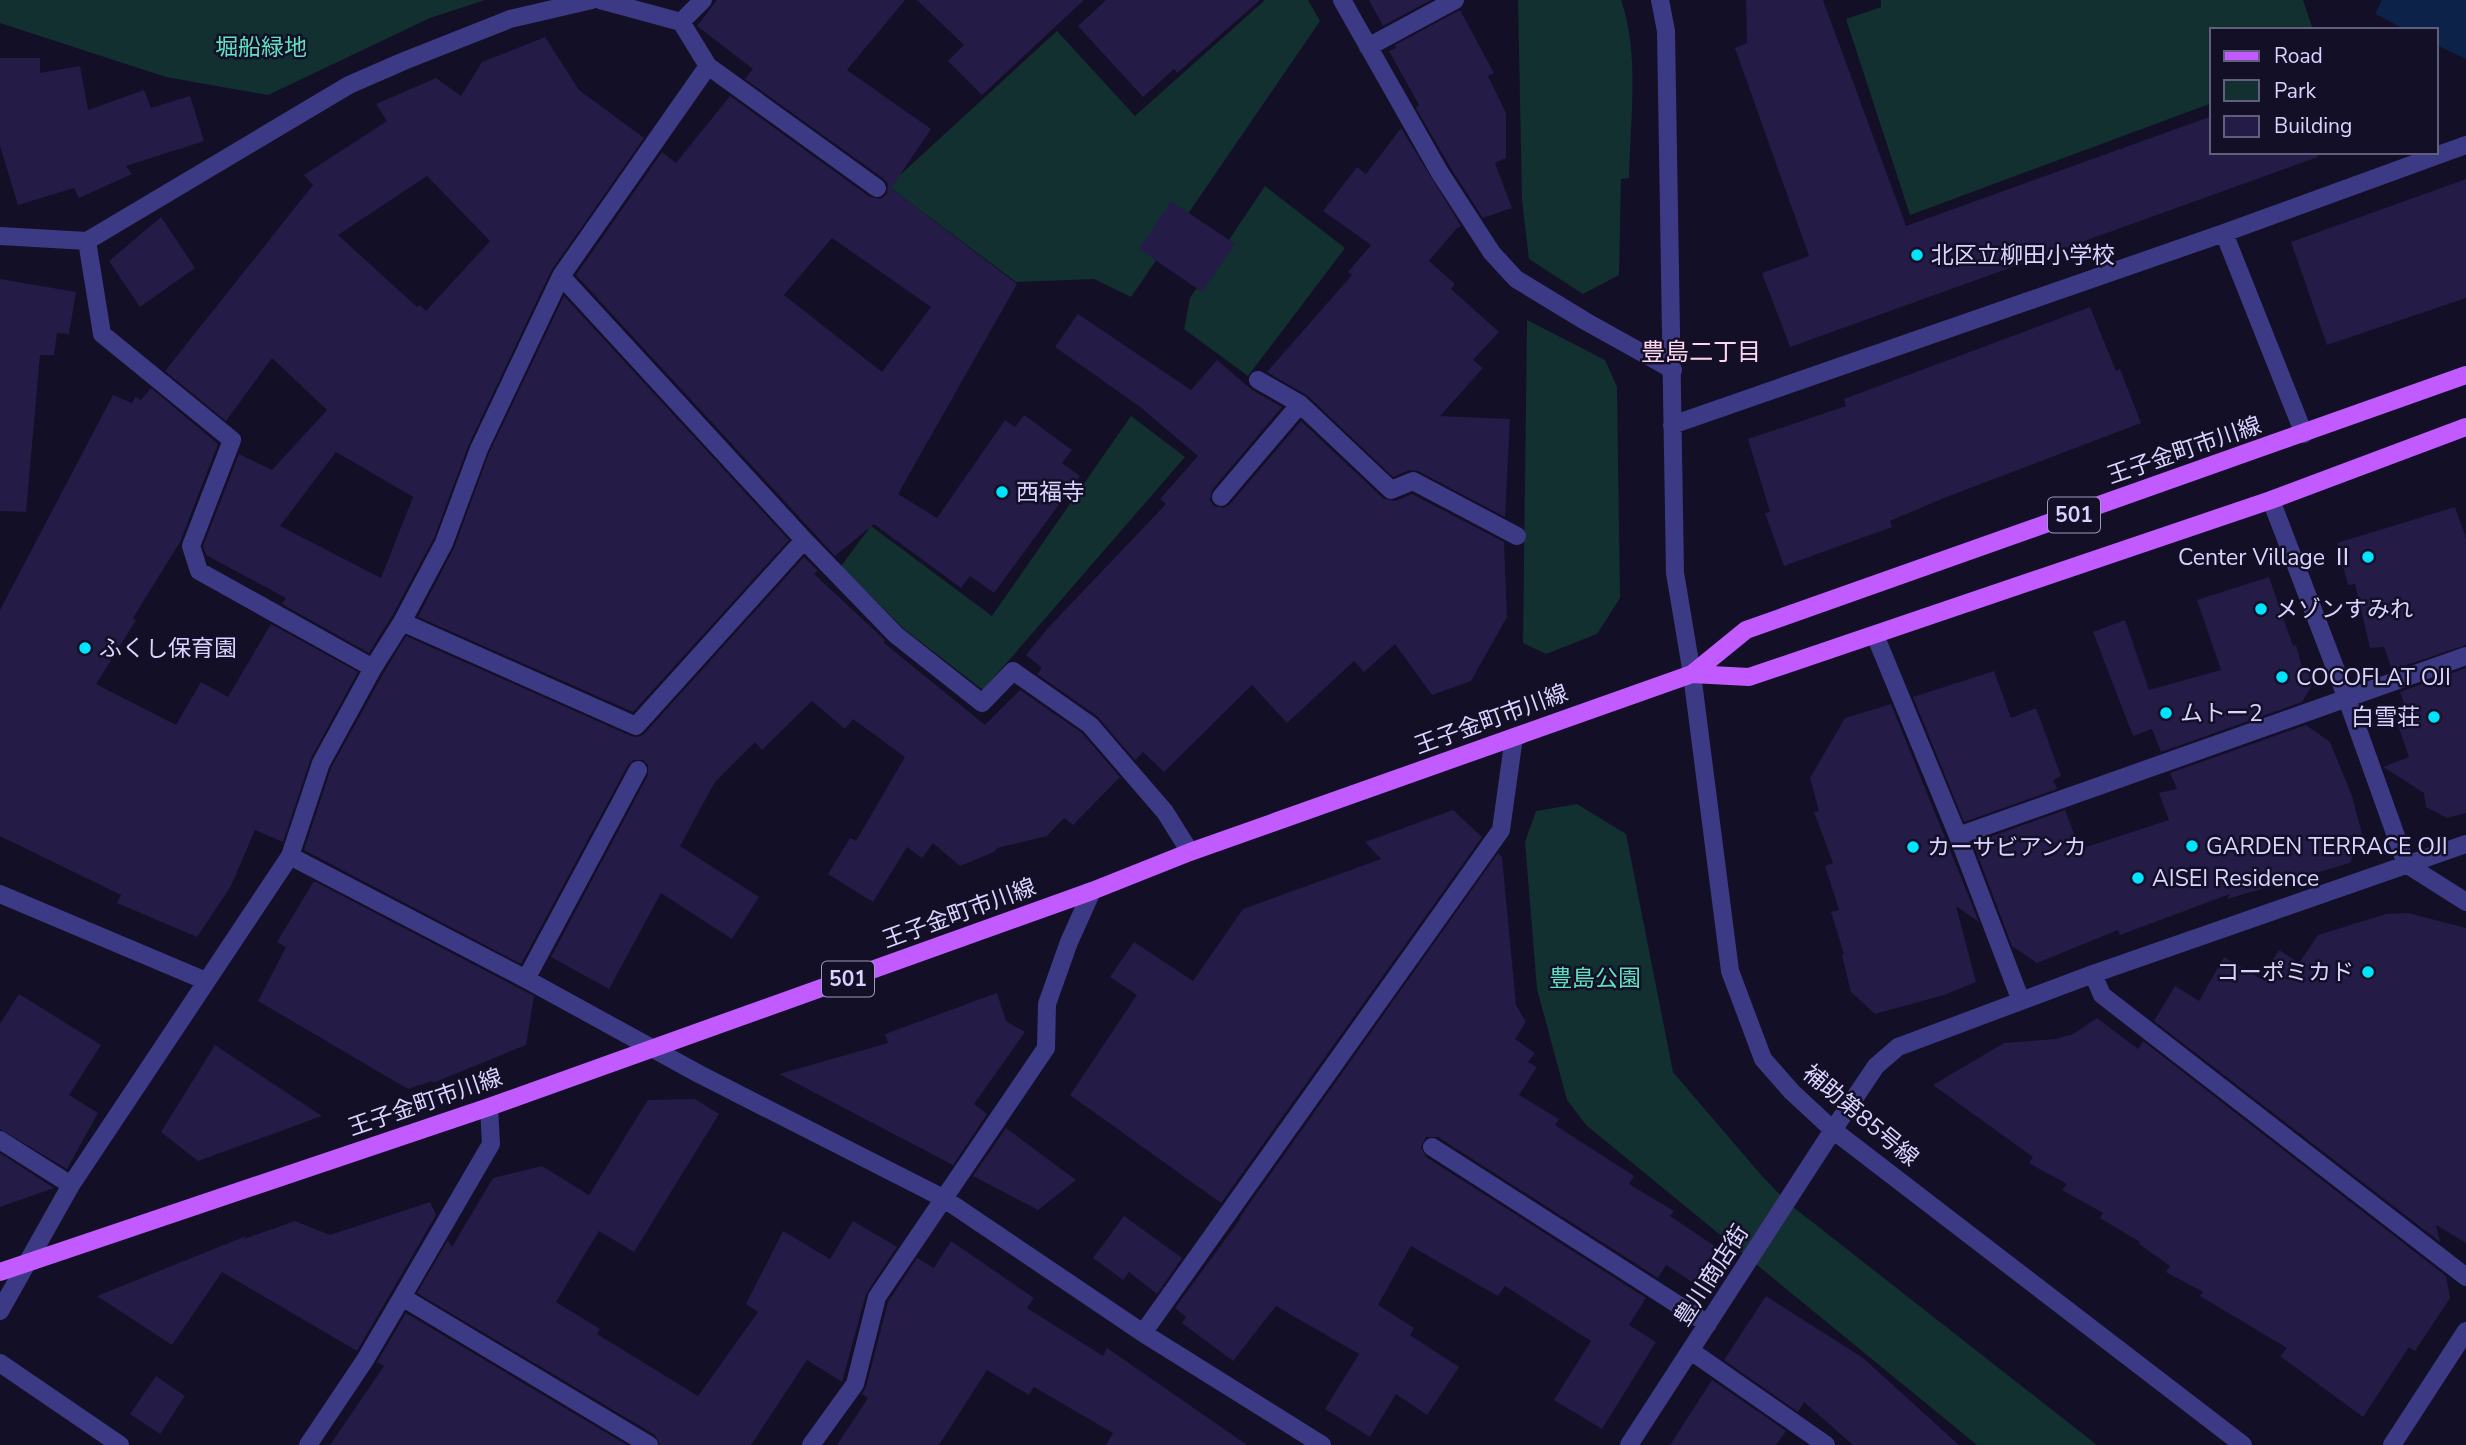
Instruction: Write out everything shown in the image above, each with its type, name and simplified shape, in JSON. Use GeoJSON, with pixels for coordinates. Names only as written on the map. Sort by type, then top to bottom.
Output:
{"type":"FeatureCollection","features":[{"type":"Feature","properties":{"kind":"main road","name":"王子金町市川線"},"geometry":{"type":"LineString","coordinates":[[0,1272],[489,1107],[1093,891],[1190,852],[1692,674],[1746,630],[2466,375]]}},
{"type":"Feature","properties":{"kind":"main road","name":"王子金町市川線"},"geometry":{"type":"LineString","coordinates":[[1692,674],[1749,677],[2271,500],[2466,428]]}},
{"type":"Feature","properties":{"kind":"street"},"geometry":{"type":"LineString","coordinates":[[0,236],[87,241],[349,85],[510,19],[592,0]]}},
{"type":"Feature","properties":{"kind":"street"},"geometry":{"type":"LineString","coordinates":[[600,0],[681,22],[708,66],[877,188]]}},
{"type":"Feature","properties":{"kind":"street"},"geometry":{"type":"LineString","coordinates":[[681,22],[703,0]]}},
{"type":"Feature","properties":{"kind":"street"},"geometry":{"type":"LineString","coordinates":[[1342,0],[1440,173],[1492,253],[1517,279],[1673,370]]}},
{"type":"Feature","properties":{"kind":"street"},"geometry":{"type":"LineString","coordinates":[[1368,47],[1455,0]]}},
{"type":"Feature","properties":{"kind":"street","name":"補助第85号線"},"geometry":{"type":"LineString","coordinates":[[1660,0],[1666,31],[1675,573],[1692,674],[1730,971],[1763,1059],[1792,1092],[1833,1130],[2243,1445]]}},
{"type":"Feature","properties":{"kind":"street"},"geometry":{"type":"LineString","coordinates":[[0,1311],[71,1185],[290,856],[321,763],[444,543],[479,449],[561,276],[708,66]]}},
{"type":"Feature","properties":{"kind":"street"},"geometry":{"type":"LineString","coordinates":[[1672,425],[2224,233],[2466,145]]}},
{"type":"Feature","properties":{"kind":"street"},"geometry":{"type":"LineString","coordinates":[[2224,233],[2304,434]]}},
{"type":"Feature","properties":{"kind":"street"},"geometry":{"type":"LineString","coordinates":[[87,241],[102,334],[232,440],[191,546],[199,570],[373,668]]}},
{"type":"Feature","properties":{"kind":"street"},"geometry":{"type":"LineString","coordinates":[[561,276],[804,540],[896,635],[982,703],[1013,671],[1090,725],[1165,812],[1190,852]]}},
{"type":"Feature","properties":{"kind":"street"},"geometry":{"type":"LineString","coordinates":[[1258,380],[1300,404],[1391,491],[1413,481],[1517,536]]}},
{"type":"Feature","properties":{"kind":"street"},"geometry":{"type":"LineString","coordinates":[[1221,497],[1300,404]]}},
{"type":"Feature","properties":{"kind":"street"},"geometry":{"type":"LineString","coordinates":[[2271,500],[2406,864],[2466,902]]}},
{"type":"Feature","properties":{"kind":"street"},"geometry":{"type":"LineString","coordinates":[[402,622],[636,726],[804,540]]}},
{"type":"Feature","properties":{"kind":"street"},"geometry":{"type":"LineString","coordinates":[[1875,635],[1958,836],[2021,1001]]}},
{"type":"Feature","properties":{"kind":"street"},"geometry":{"type":"LineString","coordinates":[[1958,836],[2466,656]]}},
{"type":"Feature","properties":{"kind":"street"},"geometry":{"type":"LineString","coordinates":[[1143,1333],[1501,830],[1514,737]]}},
{"type":"Feature","properties":{"kind":"street"},"geometry":{"type":"LineString","coordinates":[[526,979],[638,770]]}},
{"type":"Feature","properties":{"kind":"street","name":"豊川商店街"},"geometry":{"type":"LineString","coordinates":[[1629,1445],[1876,1066],[1898,1046],[2093,974],[2466,844]]}},
{"type":"Feature","properties":{"kind":"street"},"geometry":{"type":"LineString","coordinates":[[290,856],[526,979],[652,1049],[943,1198],[1143,1333],[1322,1445]]}},
{"type":"Feature","properties":{"kind":"street"},"geometry":{"type":"LineString","coordinates":[[816,1443],[855,1384],[877,1297],[1046,1048],[1047,1004],[1069,942],[1093,891]]}},
{"type":"Feature","properties":{"kind":"street"},"geometry":{"type":"LineString","coordinates":[[0,894],[206,981]]}},
{"type":"Feature","properties":{"kind":"street"},"geometry":{"type":"LineString","coordinates":[[2093,974],[2102,995],[2466,1277]]}},
{"type":"Feature","properties":{"kind":"street"},"geometry":{"type":"LineString","coordinates":[[308,1445],[365,1360],[491,1144],[489,1107]]}},
{"type":"Feature","properties":{"kind":"street"},"geometry":{"type":"LineString","coordinates":[[0,1140],[71,1185]]}},
{"type":"Feature","properties":{"kind":"street"},"geometry":{"type":"LineString","coordinates":[[1432,1147],[1708,1324]]}},
{"type":"Feature","properties":{"kind":"street"},"geometry":{"type":"LineString","coordinates":[[402,1297],[649,1445]]}},
{"type":"Feature","properties":{"kind":"street"},"geometry":{"type":"LineString","coordinates":[[2392,1445],[2466,1331]]}},
{"type":"Feature","properties":{"kind":"street"},"geometry":{"type":"LineString","coordinates":[[1691,1351],[1826,1445]]}},
{"type":"Feature","properties":{"kind":"street"},"geometry":{"type":"LineString","coordinates":[[0,1363],[120,1445]]}},
{"type":"Feature","properties":{"kind":"green space","name":"堀船緑地"},"geometry":{"type":"Polygon","coordinates":[[[0,0],[485,0],[430,18],[268,95],[166,77],[0,23],[0,0]]]}},
{"type":"Feature","properties":{"kind":"green space"},"geometry":{"type":"Polygon","coordinates":[[[1265,0],[1308,0],[1320,21],[1131,297],[1094,279],[1016,282],[888,186],[1057,31],[1135,116],[1265,0]]]}},
{"type":"Feature","properties":{"kind":"green space"},"geometry":{"type":"Polygon","coordinates":[[[1518,0],[1621,0],[1627,21],[1632,65],[1632,111],[1629,178],[1621,179],[1619,275],[1583,294],[1529,259],[1522,200],[1518,0]]]}},
{"type":"Feature","properties":{"kind":"green space"},"geometry":{"type":"Polygon","coordinates":[[[1881,0],[2303,0],[2312,28],[2210,28],[2210,104],[1910,215],[1846,19],[1881,7],[1881,0]]]}},
{"type":"Feature","properties":{"kind":"green space"},"geometry":{"type":"Polygon","coordinates":[[[1265,186],[1345,248],[1248,376],[1184,329],[1190,298],[1265,186]]]}},
{"type":"Feature","properties":{"kind":"green space"},"geometry":{"type":"Polygon","coordinates":[[[1527,320],[1605,360],[1617,387],[1620,598],[1597,634],[1546,654],[1523,643],[1527,320]]]}},
{"type":"Feature","properties":{"kind":"green space"},"geometry":{"type":"Polygon","coordinates":[[[1131,416],[1185,457],[983,690],[904,629],[841,566],[871,526],[992,616],[1131,416]]]}},
{"type":"Feature","properties":{"kind":"green space","name":"豊島公園"},"geometry":{"type":"Polygon","coordinates":[[[1577,804],[1626,834],[1673,1072],[1788,1203],[2097,1445],[1977,1445],[1586,1125],[1567,1100],[1537,989],[1525,842],[1536,811],[1577,804]]]}},
{"type":"Feature","properties":{"kind":"water"},"geometry":{"type":"Polygon","coordinates":[[[2382,0],[2466,0],[2466,59],[2438,46],[2438,28],[2402,28],[2375,14],[2382,0]]]}},
{"type":"Feature","properties":{"kind":"building"},"geometry":{"type":"Polygon","coordinates":[[[717,0],[905,0],[847,70],[931,129],[891,188],[1017,284],[898,494],[937,518],[1005,420],[1015,427],[1024,415],[1072,450],[1062,463],[1080,476],[994,593],[970,576],[961,588],[874,524],[835,556],[576,275],[662,152],[676,163],[730,96],[870,197],[881,199],[887,194],[888,184],[884,179],[745,79],[753,69],[697,26],[717,0]],[[832,238],[784,295],[882,372],[931,307],[832,238]]]}},
{"type":"Feature","properties":{"kind":"building"},"geometry":{"type":"Polygon","coordinates":[[[917,0],[1084,0],[982,95],[948,61],[964,45],[917,0]]]}},
{"type":"Feature","properties":{"kind":"building"},"geometry":{"type":"Polygon","coordinates":[[[1106,0],[1260,0],[1177,73],[1174,69],[1143,97],[1078,26],[1106,0]]]}},
{"type":"Feature","properties":{"kind":"building"},"geometry":{"type":"Polygon","coordinates":[[[1369,0],[1431,0],[1383,26],[1369,0]]]}},
{"type":"Feature","properties":{"kind":"building"},"geometry":{"type":"Polygon","coordinates":[[[1746,0],[1823,0],[1906,226],[2210,117],[2210,154],[2317,154],[2318,157],[1790,347],[1762,273],[1809,256],[1735,48],[1747,43],[1746,0]]]}},
{"type":"Feature","properties":{"kind":"building"},"geometry":{"type":"Polygon","coordinates":[[[1460,10],[1494,73],[1488,76],[1506,113],[1506,158],[1495,163],[1512,208],[1483,218],[1416,108],[1419,105],[1389,51],[1396,48],[1395,45],[1460,10]]]}},
{"type":"Feature","properties":{"kind":"building"},"geometry":{"type":"Polygon","coordinates":[[[545,37],[579,90],[644,138],[551,271],[469,444],[434,538],[369,653],[282,604],[286,598],[206,555],[203,546],[239,454],[272,470],[327,410],[272,358],[226,421],[165,371],[313,185],[304,175],[387,121],[376,104],[436,78],[461,96],[482,62],[545,37]],[[427,176],[338,235],[417,307],[420,305],[426,311],[490,241],[427,176]],[[336,452],[280,526],[381,578],[413,497],[336,452]]]}},
{"type":"Feature","properties":{"kind":"building"},"geometry":{"type":"Polygon","coordinates":[[[0,58],[40,58],[40,73],[80,66],[88,110],[144,90],[151,108],[190,96],[204,141],[126,166],[132,174],[79,198],[74,188],[18,205],[0,146],[0,58]]]}},
{"type":"Feature","properties":{"kind":"building"},"geometry":{"type":"Polygon","coordinates":[[[1401,128],[1461,226],[1429,261],[1455,284],[1451,289],[1499,332],[1473,360],[1483,368],[1440,416],[1510,419],[1505,517],[1418,471],[1409,470],[1393,477],[1308,396],[1267,372],[1352,275],[1348,272],[1371,245],[1323,211],[1357,167],[1366,174],[1401,128]]]}},
{"type":"Feature","properties":{"kind":"building"},"geometry":{"type":"Polygon","coordinates":[[[2466,179],[2466,298],[2327,345],[2291,242],[2466,179]]]}},
{"type":"Feature","properties":{"kind":"building"},"geometry":{"type":"Polygon","coordinates":[[[1171,201],[1235,244],[1202,292],[1139,249],[1171,201]]]}},
{"type":"Feature","properties":{"kind":"building"},"geometry":{"type":"Polygon","coordinates":[[[161,217],[195,268],[140,307],[109,261],[161,217]]]}},
{"type":"Feature","properties":{"kind":"building"},"geometry":{"type":"Polygon","coordinates":[[[0,279],[76,292],[69,334],[57,333],[54,355],[40,355],[26,512],[0,511],[0,279]]]}},
{"type":"Feature","properties":{"kind":"building"},"geometry":{"type":"Polygon","coordinates":[[[564,296],[789,540],[633,712],[418,617],[454,548],[489,453],[564,296]]]}},
{"type":"Feature","properties":{"kind":"building"},"geometry":{"type":"Polygon","coordinates":[[[2090,307],[2116,371],[2120,369],[2141,423],[1944,498],[1890,521],[1892,527],[1784,566],[1765,513],[1770,512],[1748,439],[1846,406],[1844,399],[2090,307]]]}},
{"type":"Feature","properties":{"kind":"building"},"geometry":{"type":"Polygon","coordinates":[[[1078,314],[1191,390],[1217,360],[1252,390],[1282,407],[1212,490],[1210,500],[1214,506],[1224,508],[1230,504],[1301,421],[1384,499],[1395,501],[1412,494],[1504,542],[1507,617],[1471,681],[1432,695],[1395,644],[1364,672],[1354,661],[1287,723],[1252,685],[1164,772],[1143,752],[1135,760],[1097,716],[1037,674],[1042,668],[1026,655],[1048,628],[1166,504],[1160,499],[1198,456],[1139,406],[1055,347],[1078,314]]]}},
{"type":"Feature","properties":{"kind":"building"},"geometry":{"type":"Polygon","coordinates":[[[151,388],[218,444],[180,542],[96,684],[176,725],[201,682],[228,697],[271,624],[358,672],[311,758],[283,842],[255,830],[231,886],[197,937],[117,903],[121,895],[0,836],[0,610],[113,395],[132,403],[135,397],[141,400],[151,388]]]}},
{"type":"Feature","properties":{"kind":"building"},"geometry":{"type":"Polygon","coordinates":[[[2455,507],[2466,538],[2466,645],[2392,670],[2384,647],[2370,648],[2355,584],[2348,585],[2337,543],[2455,507]]]}},
{"type":"Feature","properties":{"kind":"building"},"geometry":{"type":"Polygon","coordinates":[[[804,557],[818,571],[814,574],[885,640],[884,643],[985,725],[1020,690],[1082,733],[1120,777],[1073,825],[1064,818],[1047,836],[997,848],[994,852],[960,866],[933,843],[922,858],[907,847],[873,902],[828,874],[850,838],[856,841],[905,757],[853,719],[845,729],[812,701],[762,750],[755,742],[715,782],[680,846],[759,897],[732,939],[661,893],[609,989],[551,957],[648,775],[648,765],[643,760],[633,760],[628,765],[521,964],[304,850],[331,768],[406,636],[638,737],[644,734],[804,557]]]}},
{"type":"Feature","properties":{"kind":"building"},"geometry":{"type":"Polygon","coordinates":[[[2269,577],[2293,646],[2296,645],[2302,667],[2307,669],[2312,685],[2302,702],[2161,752],[2152,729],[2133,736],[2093,632],[2125,620],[2149,690],[2221,670],[2197,600],[2269,577]]]}},
{"type":"Feature","properties":{"kind":"building"},"geometry":{"type":"Polygon","coordinates":[[[2466,668],[2466,813],[2447,818],[2426,807],[2424,793],[2383,767],[2409,757],[2396,719],[2408,715],[2400,692],[2466,668]]]}},
{"type":"Feature","properties":{"kind":"building"},"geometry":{"type":"Polygon","coordinates":[[[1994,671],[2011,718],[2036,708],[2061,776],[2053,780],[2057,789],[1964,822],[1913,697],[1994,671]]]}},
{"type":"Feature","properties":{"kind":"building"},"geometry":{"type":"Polygon","coordinates":[[[1891,704],[1979,922],[1956,906],[1976,982],[1944,995],[1875,1014],[1851,992],[1842,955],[1844,954],[1831,912],[1839,910],[1825,866],[1833,863],[1814,812],[1819,811],[1810,778],[1845,718],[1891,704]]]}},
{"type":"Feature","properties":{"kind":"building"},"geometry":{"type":"Polygon","coordinates":[[[2306,725],[2330,742],[2352,796],[2362,834],[2350,863],[2227,899],[2230,894],[2120,935],[2118,930],[2037,963],[2012,946],[1973,843],[2065,810],[2080,849],[2169,820],[2159,793],[2177,789],[2170,773],[2306,725]]]}},
{"type":"Feature","properties":{"kind":"building"},"geometry":{"type":"Polygon","coordinates":[[[1453,810],[1482,837],[1221,1203],[1070,1095],[1137,995],[1110,977],[1134,942],[1193,981],[1243,909],[1381,859],[1365,842],[1453,810]]]}},
{"type":"Feature","properties":{"kind":"building"},"geometry":{"type":"Polygon","coordinates":[[[1498,853],[1502,857],[1516,1005],[1526,1022],[1515,1039],[1535,1053],[1528,1062],[1537,1067],[1519,1095],[1559,1119],[1555,1125],[1634,1176],[1629,1184],[1674,1211],[1670,1216],[1722,1251],[1698,1286],[1666,1265],[1658,1278],[1438,1137],[1426,1137],[1421,1147],[1426,1157],[1646,1298],[1629,1325],[1656,1342],[1602,1429],[1554,1400],[1591,1341],[1505,1286],[1498,1296],[1411,1246],[1378,1305],[1414,1328],[1410,1335],[1459,1367],[1427,1415],[1396,1394],[1370,1437],[1325,1409],[1359,1354],[1276,1306],[1233,1361],[1182,1323],[1186,1317],[1175,1308],[1498,853]]]}},
{"type":"Feature","properties":{"kind":"building"},"geometry":{"type":"Polygon","coordinates":[[[314,881],[534,996],[526,1045],[433,1083],[432,1081],[408,1089],[258,1001],[286,947],[277,942],[314,881]]]}},
{"type":"Feature","properties":{"kind":"building"},"geometry":{"type":"Polygon","coordinates":[[[2408,913],[2466,928],[2466,1243],[2436,1225],[2440,1242],[2154,1021],[2175,986],[2199,1001],[2224,957],[2261,979],[2279,950],[2299,963],[2318,935],[2386,914],[2408,913]]]}},
{"type":"Feature","properties":{"kind":"building"},"geometry":{"type":"Polygon","coordinates":[[[997,993],[1006,1021],[1025,1032],[974,1104],[987,1114],[953,1165],[779,1074],[888,1043],[885,1034],[997,993]]]}},
{"type":"Feature","properties":{"kind":"building"},"geometry":{"type":"Polygon","coordinates":[[[19,994],[101,1045],[69,1095],[98,1113],[67,1169],[0,1129],[0,1024],[19,994]]]}},
{"type":"Feature","properties":{"kind":"building"},"geometry":{"type":"Polygon","coordinates":[[[2097,1018],[2138,1049],[2143,1041],[2446,1276],[2450,1298],[2415,1351],[2409,1347],[2363,1417],[2280,1356],[2287,1348],[2200,1296],[2203,1292],[2166,1272],[2170,1266],[2139,1244],[2140,1242],[2100,1218],[2103,1213],[2062,1190],[2067,1184],[2029,1163],[2033,1157],[1933,1085],[2004,1043],[2056,1039],[2073,1034],[2097,1018]]]}},
{"type":"Feature","properties":{"kind":"building"},"geometry":{"type":"Polygon","coordinates":[[[215,1045],[322,1116],[198,1161],[161,1132],[215,1045]]]}},
{"type":"Feature","properties":{"kind":"building"},"geometry":{"type":"Polygon","coordinates":[[[695,1099],[719,1114],[634,1252],[599,1231],[556,1302],[600,1329],[597,1334],[698,1396],[758,1312],[746,1304],[783,1231],[830,1259],[853,1221],[897,1247],[866,1294],[842,1382],[807,1360],[751,1445],[660,1445],[655,1435],[417,1293],[448,1240],[452,1247],[493,1178],[542,1166],[589,1195],[648,1100],[695,1099]]]}},
{"type":"Feature","properties":{"kind":"building"},"geometry":{"type":"Polygon","coordinates":[[[1006,1128],[1076,1180],[1038,1210],[973,1176],[1006,1128]]]}},
{"type":"Feature","properties":{"kind":"building"},"geometry":{"type":"Polygon","coordinates":[[[0,1153],[54,1188],[0,1207],[0,1153]]]}},
{"type":"Feature","properties":{"kind":"building"},"geometry":{"type":"Polygon","coordinates":[[[430,1202],[436,1215],[357,1351],[222,1272],[172,1345],[97,1296],[246,1236],[244,1239],[295,1221],[330,1235],[430,1202]]]}},
{"type":"Feature","properties":{"kind":"building"},"geometry":{"type":"Polygon","coordinates":[[[1124,1216],[1182,1258],[1157,1294],[1129,1272],[1123,1280],[1093,1258],[1124,1216]]]}},
{"type":"Feature","properties":{"kind":"building"},"geometry":{"type":"Polygon","coordinates":[[[951,1241],[1034,1298],[1027,1308],[1103,1356],[1107,1348],[1247,1445],[1106,1445],[1113,1433],[1034,1387],[1029,1395],[987,1370],[939,1445],[837,1445],[868,1398],[862,1394],[888,1302],[917,1258],[934,1268],[951,1241]]]}},
{"type":"Feature","properties":{"kind":"building"},"geometry":{"type":"Polygon","coordinates":[[[1766,1296],[1863,1358],[1959,1445],[1853,1445],[1804,1402],[1798,1412],[1724,1360],[1766,1296]]]}},
{"type":"Feature","properties":{"kind":"building"},"geometry":{"type":"Polygon","coordinates":[[[406,1313],[627,1445],[330,1445],[384,1366],[377,1362],[406,1313]]]}},
{"type":"Feature","properties":{"kind":"building"},"geometry":{"type":"Polygon","coordinates":[[[156,1376],[185,1396],[160,1434],[130,1414],[156,1376]]]}},
{"type":"Feature","properties":{"kind":"building"},"geometry":{"type":"Polygon","coordinates":[[[1712,1380],[1786,1431],[1776,1445],[1670,1445],[1712,1380]]]}},
{"type":"Feature","properties":{"kind":"place","name":"北区立柳田小学校"},"geometry":{"type":"Point","coordinates":[1917,255]}},
{"type":"Feature","properties":{"kind":"place","name":"西福寺"},"geometry":{"type":"Point","coordinates":[1002,492]}},
{"type":"Feature","properties":{"kind":"place","name":"Center Village Ⅱ"},"geometry":{"type":"Point","coordinates":[2368,557]}},
{"type":"Feature","properties":{"kind":"place","name":"メゾンすみれ"},"geometry":{"type":"Point","coordinates":[2261,609]}},
{"type":"Feature","properties":{"kind":"place","name":"ふくし保育園"},"geometry":{"type":"Point","coordinates":[85,648]}},
{"type":"Feature","properties":{"kind":"place","name":"COCOFLAT OJI"},"geometry":{"type":"Point","coordinates":[2282,677]}},
{"type":"Feature","properties":{"kind":"place","name":"ムトー2"},"geometry":{"type":"Point","coordinates":[2166,713]}},
{"type":"Feature","properties":{"kind":"place","name":"白雪荘"},"geometry":{"type":"Point","coordinates":[2434,717]}},
{"type":"Feature","properties":{"kind":"place","name":"GARDEN TERRACE OJI"},"geometry":{"type":"Point","coordinates":[2192,846]}},
{"type":"Feature","properties":{"kind":"place","name":"カーサビアンカ"},"geometry":{"type":"Point","coordinates":[1913,847]}},
{"type":"Feature","properties":{"kind":"place","name":"AISEI Residence"},"geometry":{"type":"Point","coordinates":[2138,878]}},
{"type":"Feature","properties":{"kind":"place","name":"コーポミカド"},"geometry":{"type":"Point","coordinates":[2368,972]}},
{"type":"Feature","properties":{"kind":"district","name":"豊島二丁目"},"geometry":{"type":"Point","coordinates":[1701,352]}}]}
